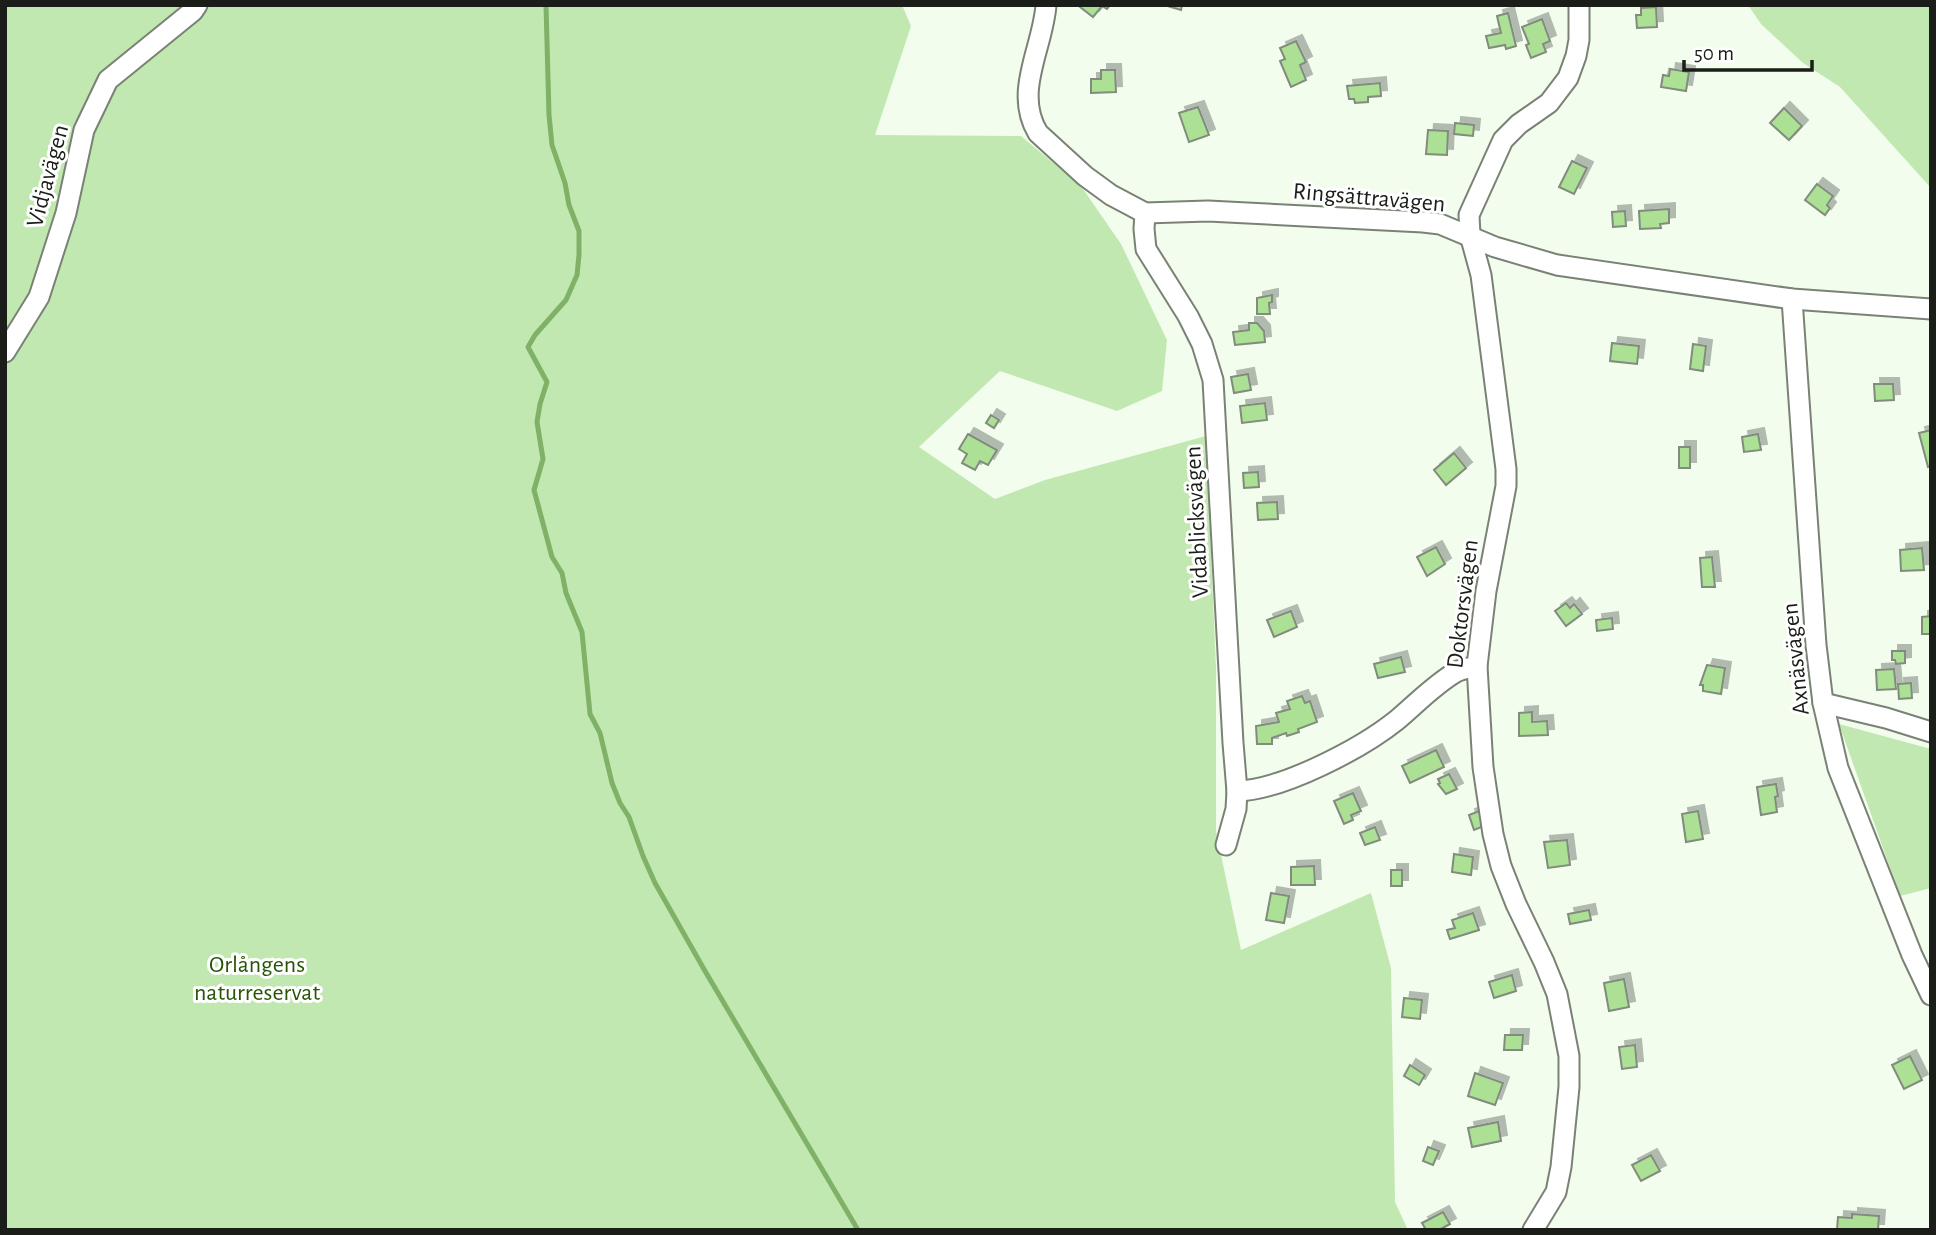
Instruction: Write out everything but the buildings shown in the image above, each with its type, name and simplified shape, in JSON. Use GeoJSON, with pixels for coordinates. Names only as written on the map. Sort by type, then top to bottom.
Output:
{"type":"FeatureCollection","features":[{"type":"Feature","properties":{"kind":"street","name":"Vidjavägen"},"geometry":{"type":"LineString","coordinates":[[5,352],[39,297],[66,213],[84,130],[108,80],[158,41],[197,5]]}},
{"type":"Feature","properties":{"kind":"street","name":"Ringsättravägen"},"geometry":{"type":"LineString","coordinates":[[1046,5],[1028,89],[1028,105],[1033,125],[1038,133],[1085,176],[1111,195],[1146,213],[1208,211],[1440,224],[1495,247],[1557,265],[1792,299],[1930,308]]}},
{"type":"Feature","properties":{"kind":"street","name":"Doktorsvägen"},"geometry":{"type":"LineString","coordinates":[[1533,1230],[1556,1192],[1561,1167],[1569,1087],[1568,1045],[1557,994],[1501,866],[1493,834],[1483,766],[1476,666],[1486,591],[1506,486],[1506,469],[1481,275],[1470,235],[1469,215],[1503,140],[1509,132],[1549,103],[1568,78],[1579,40],[1579,5]]}},
{"type":"Feature","properties":{"kind":"street","name":"Vidablicksvägen"},"geometry":{"type":"LineString","coordinates":[[1146,213],[1146,249],[1188,316],[1202,344],[1213,380],[1237,791],[1236,809],[1226,845]]}},
{"type":"Feature","properties":{"kind":"street","name":"Axnäsvägen"},"geometry":{"type":"LineString","coordinates":[[1792,299],[1816,645],[1823,703],[1838,768],[1912,955],[1931,995]]}},
{"type":"Feature","properties":{"kind":"street"},"geometry":{"type":"LineString","coordinates":[[1237,791],[1251,791],[1286,780],[1346,753],[1395,721],[1457,672],[1476,666]]}},
{"type":"Feature","properties":{"kind":"street"},"geometry":{"type":"LineString","coordinates":[[1823,703],[1931,732]]}},
{"type":"Feature","properties":{"kind":"green space","name":"Orlångens naturreservat"},"geometry":{"type":"Polygon","coordinates":[[[5,5],[902,5],[911,26],[875,135],[1021,136],[1081,186],[1121,244],[1167,340],[1162,391],[1117,411],[1000,371],[919,447],[995,499],[1045,480],[1206,436],[1216,668],[1216,831],[1241,950],[1371,893],[1391,968],[1395,1202],[1408,1230],[5,1230],[5,5]]]}},
{"type":"Feature","properties":{"kind":"green space"},"geometry":{"type":"Polygon","coordinates":[[[1748,5],[1931,5],[1931,188],[1840,87],[1803,63],[1761,24],[1748,5]]]}},
{"type":"Feature","properties":{"kind":"green space"},"geometry":{"type":"Polygon","coordinates":[[[1839,724],[1931,749],[1931,888],[1900,896],[1839,724]]]}},
{"type":"Feature","properties":{"kind":"waterway"},"geometry":{"type":"LineString","coordinates":[[546,5],[552,145],[579,231],[579,255],[577,275],[566,300],[535,335],[528,347],[547,382],[537,422],[543,459],[534,490],[552,557],[562,573],[566,593],[582,632],[590,714],[600,733],[612,783],[629,817],[655,883],[858,1230]]}}]}
